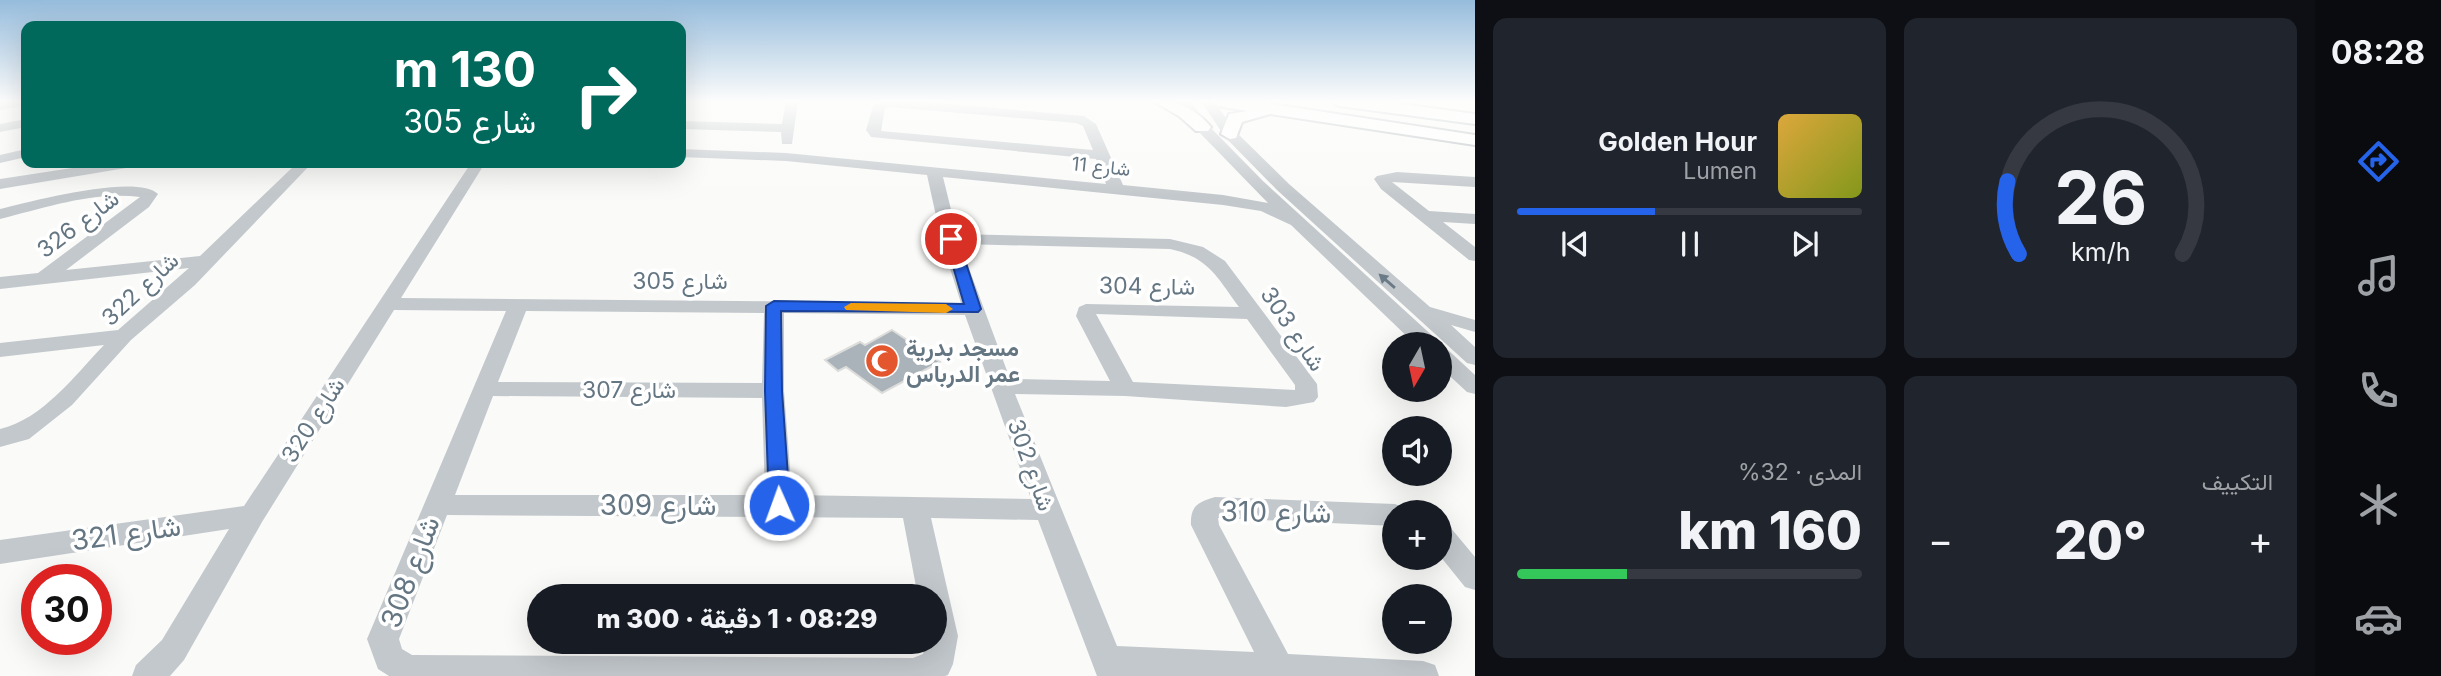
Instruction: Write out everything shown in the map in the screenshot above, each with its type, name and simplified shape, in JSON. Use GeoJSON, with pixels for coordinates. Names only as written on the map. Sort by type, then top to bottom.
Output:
{"type":"FeatureCollection","features":[{"type":"Feature","properties":{"kind":"main road"},"geometry":{"type":"LineString","coordinates":[[1427,133],[1475,141]]}},
{"type":"Feature","properties":{"kind":"street"},"geometry":{"type":"LineString","coordinates":[[786,157],[788,133]]}},
{"type":"Feature","properties":{"kind":"street"},"geometry":{"type":"LineString","coordinates":[[875,133],[885,136],[1101,155]]}},
{"type":"Feature","properties":{"kind":"street"},"geometry":{"type":"LineString","coordinates":[[1091,133],[1116,188]]}},
{"type":"Feature","properties":{"kind":"street"},"geometry":{"type":"LineString","coordinates":[[1207,133],[1257,184],[1415,332]]}},
{"type":"Feature","properties":{"kind":"street"},"geometry":{"type":"LineString","coordinates":[[1230,134],[1283,187],[1415,305],[1472,347]]}},
{"type":"Feature","properties":{"kind":"street","name":"شارع 11"},"geometry":{"type":"LineString","coordinates":[[686,153],[786,157],[1223,200],[1265,207],[1298,222]]}},
{"type":"Feature","properties":{"kind":"street"},"geometry":{"type":"LineString","coordinates":[[0,159],[21,154]]}},
{"type":"Feature","properties":{"kind":"street"},"geometry":{"type":"LineString","coordinates":[[0,184],[84,168]]}},
{"type":"Feature","properties":{"kind":"street","name":"شارع 322"},"geometry":{"type":"LineString","coordinates":[[0,438],[20,433],[64,400],[124,336],[188,281],[300,168]]}},
{"type":"Feature","properties":{"kind":"street","name":"شارع 320"},"geometry":{"type":"LineString","coordinates":[[148,676],[173,650],[252,515],[475,168]]}},
{"type":"Feature","properties":{"kind":"street","name":"شارع 302"},"geometry":{"type":"LineString","coordinates":[[934,171],[937,193],[973,309],[1047,510],[1110,668]]}},
{"type":"Feature","properties":{"kind":"street"},"geometry":{"type":"LineString","coordinates":[[1475,182],[1397,177],[1382,179],[1387,186],[1475,256]]}},
{"type":"Feature","properties":{"kind":"street","name":"شارع 11"},"geometry":{"type":"LineString","coordinates":[[1223,200],[1254,198],[1257,184]]}},
{"type":"Feature","properties":{"kind":"street","name":"شارع 326"},"geometry":{"type":"LineString","coordinates":[[0,214],[110,193],[150,194],[143,204],[44,278]]}},
{"type":"Feature","properties":{"kind":"street"},"geometry":{"type":"LineString","coordinates":[[1425,216],[1475,219]]}},
{"type":"Feature","properties":{"kind":"street","name":"شارع 303"},"geometry":{"type":"LineString","coordinates":[[951,239],[1170,244],[1196,249],[1209,255],[1219,265],[1306,384],[1306,397],[1286,399],[1125,388],[1001,386]]}},
{"type":"Feature","properties":{"kind":"street"},"geometry":{"type":"LineString","coordinates":[[0,283],[205,261]]}},
{"type":"Feature","properties":{"kind":"street","name":"شارع 305"},"geometry":{"type":"LineString","coordinates":[[387,304],[973,309]]}},
{"type":"Feature","properties":{"kind":"street","name":"شارع 308"},"geometry":{"type":"LineString","coordinates":[[518,305],[383,639],[389,659],[408,670],[913,673],[937,664],[939,654]]}},
{"type":"Feature","properties":{"kind":"street"},"geometry":{"type":"LineString","coordinates":[[1415,305],[1440,316],[1475,326]]}},
{"type":"Feature","properties":{"kind":"street"},"geometry":{"type":"LineString","coordinates":[[774,306],[774,391],[779,505]]}},
{"type":"Feature","properties":{"kind":"street","name":"شارع 304"},"geometry":{"type":"LineString","coordinates":[[1125,388],[1086,316],[1086,311],[1093,308],[1253,313]]}},
{"type":"Feature","properties":{"kind":"street"},"geometry":{"type":"LineString","coordinates":[[0,350],[124,336]]}},
{"type":"Feature","properties":{"kind":"street"},"geometry":{"type":"LineString","coordinates":[[1452,366],[1475,387]]}},
{"type":"Feature","properties":{"kind":"street","name":"شارع 307"},"geometry":{"type":"LineString","coordinates":[[484,389],[774,391]]}},
{"type":"Feature","properties":{"kind":"street","name":"شارع 309"},"geometry":{"type":"LineString","coordinates":[[436,505],[779,505],[1047,510]]}},
{"type":"Feature","properties":{"kind":"street","name":"شارع 310"},"geometry":{"type":"LineString","coordinates":[[1278,667],[1205,525],[1204,513],[1214,507],[1382,514]]}},
{"type":"Feature","properties":{"kind":"street","name":"شارع 308"},"geometry":{"type":"LineString","coordinates":[[915,508],[931,584]]}},
{"type":"Feature","properties":{"kind":"street","name":"شارع 321"},"geometry":{"type":"LineString","coordinates":[[0,552],[252,515]]}},
{"type":"Feature","properties":{"kind":"street"},"geometry":{"type":"LineString","coordinates":[[1452,550],[1475,578]]}},
{"type":"Feature","properties":{"kind":"street"},"geometry":{"type":"LineString","coordinates":[[1110,668],[1278,667],[1423,676]]}},
{"type":"Feature","properties":{"kind":"building","name":"مسجد بدرية عمر الدرباس"},"geometry":{"type":"Polygon","coordinates":[[[892,330],[940,362],[882,393],[846,367],[838,371],[825,360],[860,342],[865,345],[892,330]]]}},
{"type":"Feature","properties":{"kind":"slow traffic"},"geometry":{"type":"LineString","coordinates":[[851,307],[946,309]]}},
{"type":"Feature","properties":{"kind":"place","name":"مسجد بدرية عمر الدرباس"},"geometry":{"type":"Point","coordinates":[882,361]}},
{"type":"Feature","properties":{"kind":"route"},"geometry":{"type":"LineString","coordinates":[[779,505],[774,391],[774,306],[973,309],[951,239]]}}]}
